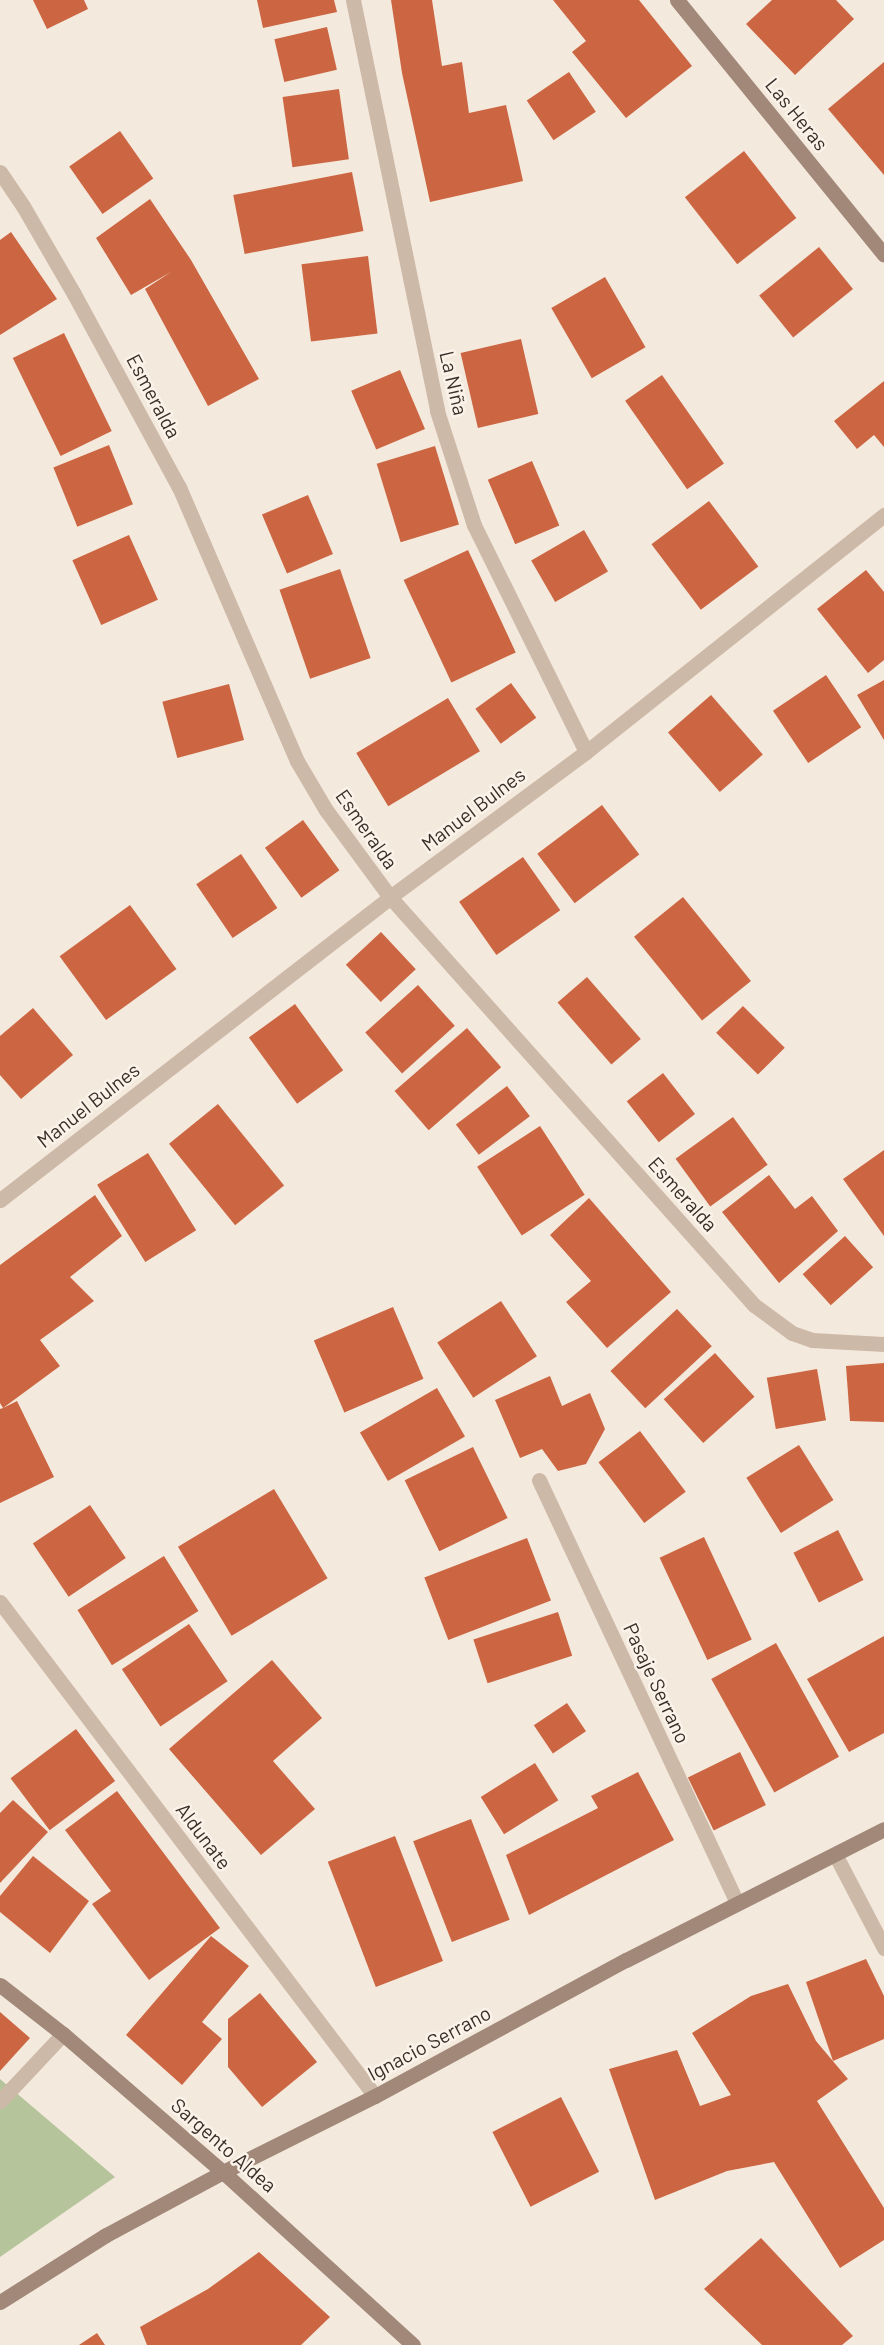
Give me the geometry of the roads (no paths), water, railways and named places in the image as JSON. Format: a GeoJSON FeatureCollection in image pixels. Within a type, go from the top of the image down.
{"type":"FeatureCollection","features":[{"type":"Feature","properties":{"kind":"street","name":"La Niña"},"geometry":{"type":"LineString","coordinates":[[353,0],[437,411],[474,525],[586,752]]}},
{"type":"Feature","properties":{"kind":"street","name":"Las Heras"},"geometry":{"type":"LineString","coordinates":[[677,0],[884,255]]}},
{"type":"Feature","properties":{"kind":"street","name":"Esmeralda"},"geometry":{"type":"LineString","coordinates":[[0,172],[23,206],[74,294],[179,487],[297,761],[326,810],[390,897],[754,1305],[792,1333],[813,1340],[884,1344]]}},
{"type":"Feature","properties":{"kind":"street","name":"Manuel Bulnes"},"geometry":{"type":"LineString","coordinates":[[0,1200],[390,897],[586,752],[884,515]]}},
{"type":"Feature","properties":{"kind":"street","name":"Pasaje Serrano"},"geometry":{"type":"LineString","coordinates":[[539,1480],[737,1903]]}},
{"type":"Feature","properties":{"kind":"street","name":"Aldunate"},"geometry":{"type":"LineString","coordinates":[[0,1602],[375,2096]]}},
{"type":"Feature","properties":{"kind":"street","name":"Ignacio Serrano"},"geometry":{"type":"LineString","coordinates":[[0,2302],[106,2235],[223,2172],[375,2096],[737,1903],[836,1856],[884,1829]]}},
{"type":"Feature","properties":{"kind":"street"},"geometry":{"type":"LineString","coordinates":[[836,1856],[884,1948]]}},
{"type":"Feature","properties":{"kind":"street","name":"Sargento Aldea"},"geometry":{"type":"LineString","coordinates":[[0,1985],[63,2034],[223,2172],[413,2345]]}},
{"type":"Feature","properties":{"kind":"street"},"geometry":{"type":"LineString","coordinates":[[0,2102],[63,2034]]}}]}
